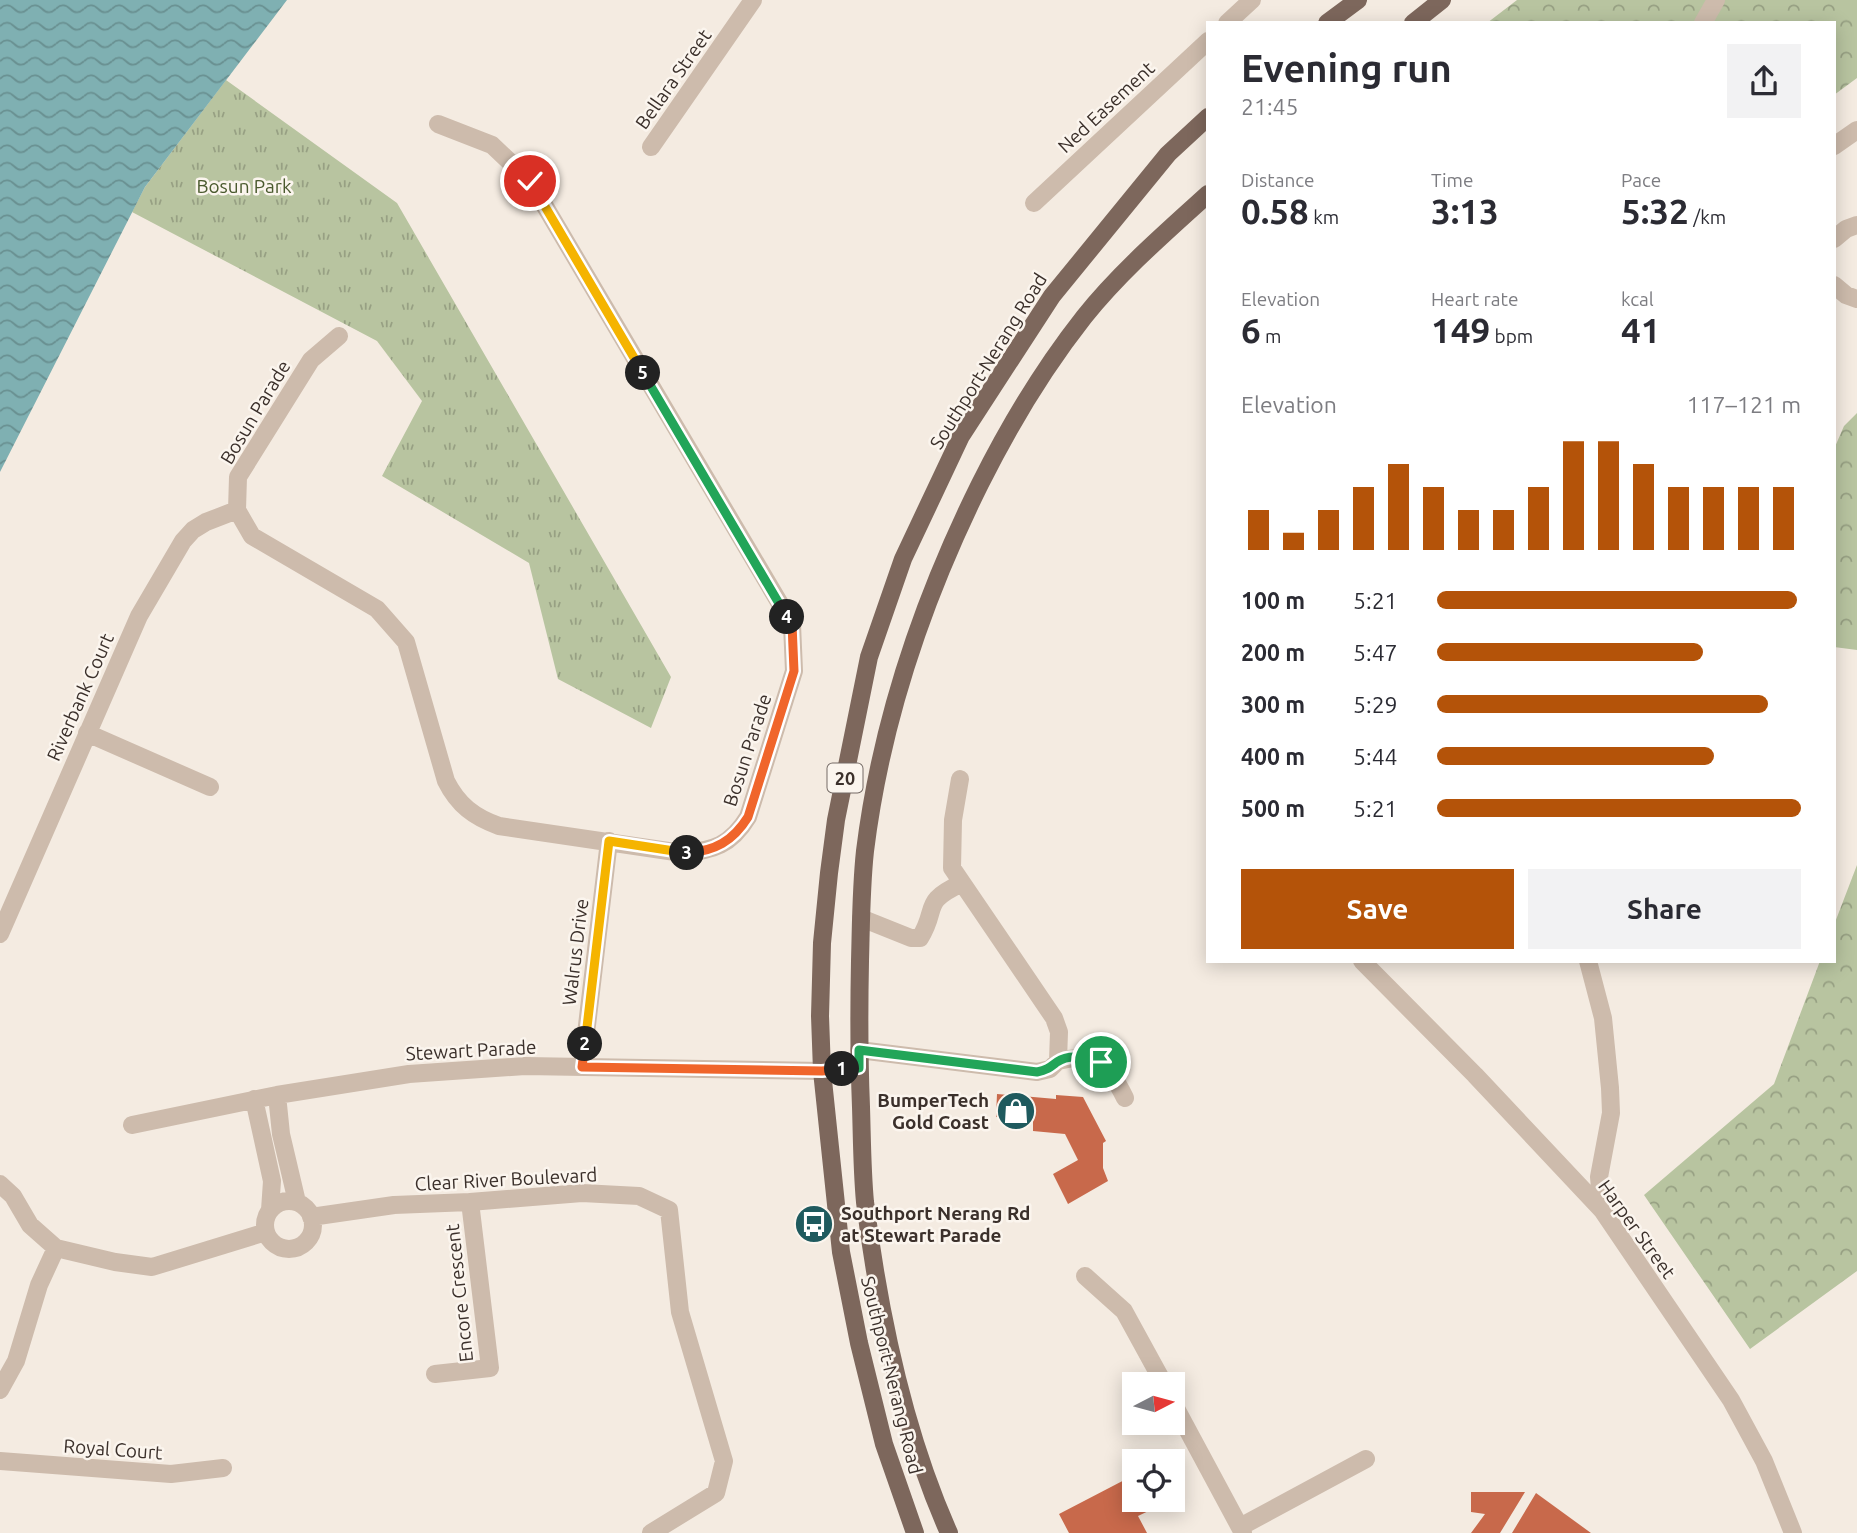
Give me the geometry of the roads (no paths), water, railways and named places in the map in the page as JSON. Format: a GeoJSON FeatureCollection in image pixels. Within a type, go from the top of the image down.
{"type":"FeatureCollection","features":[{"type":"Feature","properties":{"kind":"main road"},"geometry":{"type":"LineString","coordinates":[[1330,21],[1358,0]]}},
{"type":"Feature","properties":{"kind":"main road"},"geometry":{"type":"LineString","coordinates":[[1416,21],[1442,0]]}},
{"type":"Feature","properties":{"kind":"main road","name":"Southport-Nerang Road"},"geometry":{"type":"LineString","coordinates":[[915,1533],[884,1444],[859,1343],[841,1252],[822,1071],[822,943],[836,820],[869,657],[903,559],[961,436],[1052,296],[1168,154],[1206,119]]}},
{"type":"Feature","properties":{"kind":"main road","name":"Southport-Nerang Road"},"geometry":{"type":"LineString","coordinates":[[949,1533],[912,1429],[893,1358],[877,1284],[865,1198],[859,1059],[861,918],[865,855],[882,750],[900,678],[925,606],[954,536],[1008,428],[1082,319],[1133,264],[1206,196]]}},
{"type":"Feature","properties":{"kind":"street","name":"Bellara Street"},"geometry":{"type":"LineString","coordinates":[[650,147],[753,0]]}},
{"type":"Feature","properties":{"kind":"street"},"geometry":{"type":"LineString","coordinates":[[1229,21],[1252,0]]}},
{"type":"Feature","properties":{"kind":"street"},"geometry":{"type":"LineString","coordinates":[[1704,21],[1716,0]]}},
{"type":"Feature","properties":{"kind":"street","name":"Ned Easement"},"geometry":{"type":"LineString","coordinates":[[1034,203],[1206,43]]}},
{"type":"Feature","properties":{"kind":"street","name":"Bosun Parade"},"geometry":{"type":"LineString","coordinates":[[339,336],[311,360],[238,477],[237,510],[252,536],[377,609],[406,642],[446,781],[462,806],[475,816],[499,826],[682,853],[698,852],[721,845],[739,831],[748,817],[794,671],[792,624],[530,181],[492,145],[438,124]]}},
{"type":"Feature","properties":{"kind":"street"},"geometry":{"type":"LineString","coordinates":[[1836,145],[1857,130]]}},
{"type":"Feature","properties":{"kind":"street"},"geometry":{"type":"LineString","coordinates":[[1836,237],[1846,229],[1857,225]]}},
{"type":"Feature","properties":{"kind":"street"},"geometry":{"type":"LineString","coordinates":[[1836,287],[1857,299]]}},
{"type":"Feature","properties":{"kind":"street","name":"Riverbank Court"},"geometry":{"type":"LineString","coordinates":[[0,934],[139,616],[183,541],[193,530],[237,510]]}},
{"type":"Feature","properties":{"kind":"street"},"geometry":{"type":"LineString","coordinates":[[87,733],[210,787]]}},
{"type":"Feature","properties":{"kind":"street"},"geometry":{"type":"LineString","coordinates":[[960,779],[953,820],[951,868],[1054,1018],[1059,1032],[1058,1061]]}},
{"type":"Feature","properties":{"kind":"street","name":"Walrus Drive"},"geometry":{"type":"LineString","coordinates":[[582,1067],[609,841]]}},
{"type":"Feature","properties":{"kind":"street"},"geometry":{"type":"LineString","coordinates":[[861,918],[911,938],[920,937],[925,930],[931,905],[944,891],[962,883]]}},
{"type":"Feature","properties":{"kind":"street","name":"Harper Street"},"geometry":{"type":"LineString","coordinates":[[1364,963],[1475,1075],[1602,1210],[1731,1400],[1764,1461],[1793,1533]]}},
{"type":"Feature","properties":{"kind":"street"},"geometry":{"type":"LineString","coordinates":[[1589,963],[1603,1018],[1611,1113],[1599,1177],[1602,1210]]}},
{"type":"Feature","properties":{"kind":"street","name":"Stewart Parade"},"geometry":{"type":"LineString","coordinates":[[132,1125],[254,1099],[409,1074],[525,1066],[822,1071],[859,1059],[1037,1072],[1050,1069],[1058,1061],[1078,1056],[1101,1062],[1116,1079],[1125,1098]]}},
{"type":"Feature","properties":{"kind":"street"},"geometry":{"type":"LineString","coordinates":[[278,1095],[281,1134],[297,1202]]}},
{"type":"Feature","properties":{"kind":"street"},"geometry":{"type":"LineString","coordinates":[[254,1099],[272,1181],[266,1232],[275,1244],[289,1249],[303,1244],[312,1232],[312,1217],[303,1205],[297,1202],[282,1202],[270,1210]]}},
{"type":"Feature","properties":{"kind":"street"},"geometry":{"type":"LineString","coordinates":[[0,1184],[13,1196],[30,1225],[56,1248],[115,1262],[152,1267],[266,1232]]}},
{"type":"Feature","properties":{"kind":"street","name":"Clear River Boulevard"},"geometry":{"type":"LineString","coordinates":[[312,1217],[394,1205],[582,1193],[639,1196],[669,1210],[680,1312],[724,1461],[716,1493],[651,1533]]}},
{"type":"Feature","properties":{"kind":"street","name":"Encore Crescent"},"geometry":{"type":"LineString","coordinates":[[436,1374],[490,1368],[470,1202]]}},
{"type":"Feature","properties":{"kind":"street"},"geometry":{"type":"LineString","coordinates":[[0,1390],[16,1362],[39,1285],[56,1248]]}},
{"type":"Feature","properties":{"kind":"street"},"geometry":{"type":"LineString","coordinates":[[1085,1276],[1124,1311],[1157,1372]]}},
{"type":"Feature","properties":{"kind":"street"},"geometry":{"type":"LineString","coordinates":[[1185,1425],[1242,1530],[1366,1459]]}},
{"type":"Feature","properties":{"kind":"street","name":"Royal Court"},"geometry":{"type":"LineString","coordinates":[[0,1461],[171,1474],[223,1468]]}},
{"type":"Feature","properties":{"kind":"water"},"geometry":{"type":"Polygon","coordinates":[[[0,0],[287,0],[145,187],[0,472],[0,0]]]}},
{"type":"Feature","properties":{"kind":"place","name":"BumperTech Gold Coast"},"geometry":{"type":"Point","coordinates":[1016,1111]}},
{"type":"Feature","properties":{"kind":"place","name":"Southport Nerang Rd at Stewart Parade"},"geometry":{"type":"Point","coordinates":[814,1224]}},
{"type":"Feature","properties":{"kind":"park label","name":"Bosun Park"},"geometry":{"type":"Point","coordinates":[244,186]}}]}
